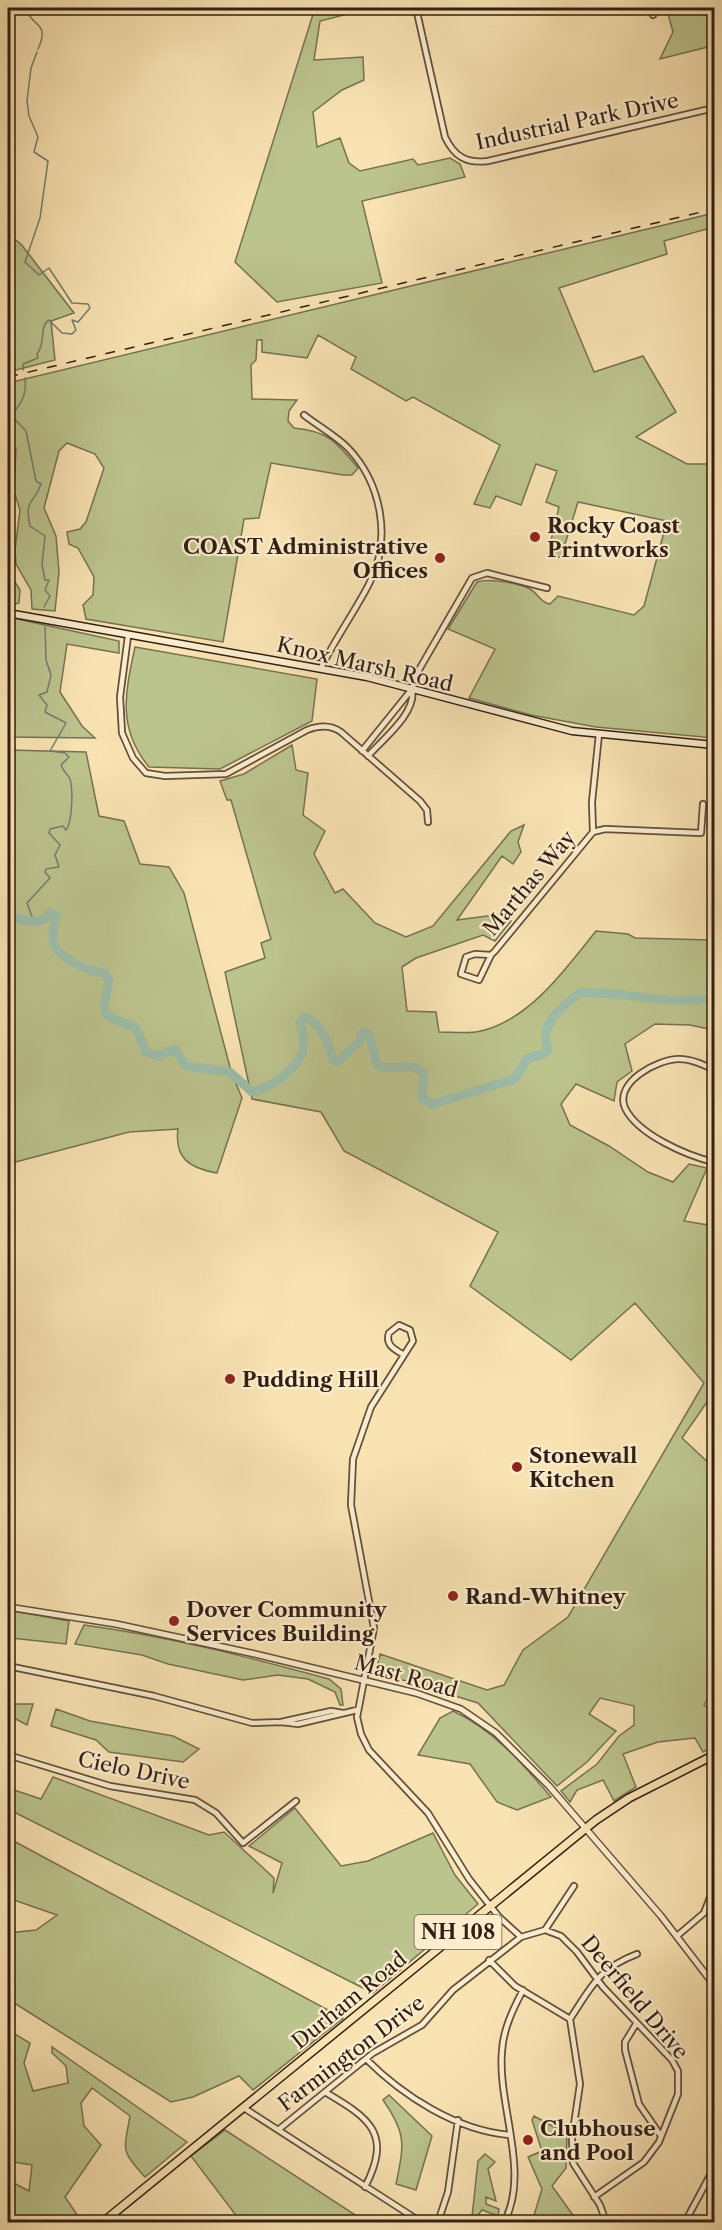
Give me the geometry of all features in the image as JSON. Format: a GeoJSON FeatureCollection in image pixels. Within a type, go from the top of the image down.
{"type":"FeatureCollection","features":[{"type":"Feature","properties":{"kind":"main road","name":"Knox Marsh Road"},"geometry":{"type":"LineString","coordinates":[[8,613],[128,636],[321,668],[412,689],[549,726],[598,734],[714,745]]}},
{"type":"Feature","properties":{"kind":"main road","name":"Durham Road"},"geometry":{"type":"LineString","coordinates":[[103,2223],[585,1828],[629,1798],[714,1755]]}},
{"type":"Feature","properties":{"kind":"street","name":"Industrial Park Drive"},"geometry":{"type":"LineString","coordinates":[[416,8],[445,137],[453,151],[464,159],[488,161],[714,108]]}},
{"type":"Feature","properties":{"kind":"street"},"geometry":{"type":"LineString","coordinates":[[650,8],[652,15]]}},
{"type":"Feature","properties":{"kind":"street"},"geometry":{"type":"LineString","coordinates":[[304,415],[342,443],[362,466],[375,494],[381,524],[381,548],[375,572],[321,668]]}},
{"type":"Feature","properties":{"kind":"street"},"geometry":{"type":"LineString","coordinates":[[362,751],[412,689],[420,668],[474,576],[487,573],[547,588]]}},
{"type":"Feature","properties":{"kind":"street"},"geometry":{"type":"LineString","coordinates":[[128,636],[120,697],[122,727],[129,752],[146,773],[177,776],[226,774],[302,733],[320,726],[336,729],[369,756],[424,806],[428,814],[428,822]]}},
{"type":"Feature","properties":{"kind":"street"},"geometry":{"type":"LineString","coordinates":[[369,756],[408,710],[414,698],[412,689]]}},
{"type":"Feature","properties":{"kind":"street"},"geometry":{"type":"LineString","coordinates":[[598,734],[592,802],[593,832],[605,829],[700,833],[703,804]]}},
{"type":"Feature","properties":{"kind":"street","name":"Marthas Way"},"geometry":{"type":"LineString","coordinates":[[491,955],[475,954],[466,957],[461,974],[479,980],[491,955],[593,832]]}},
{"type":"Feature","properties":{"kind":"street"},"geometry":{"type":"LineString","coordinates":[[714,1070],[692,1061],[666,1062],[633,1080],[624,1096],[625,1108],[645,1130],[677,1149],[714,1162]]}},
{"type":"Feature","properties":{"kind":"street"},"geometry":{"type":"LineString","coordinates":[[404,1355],[393,1348],[388,1341],[391,1329],[399,1325],[407,1327],[413,1337],[404,1355],[371,1407],[353,1459],[351,1505],[374,1628],[357,1710],[361,1734],[366,1746],[428,1814],[461,1868],[490,1906],[521,1937],[545,1930],[574,1886]]}},
{"type":"Feature","properties":{"kind":"street","name":"Mast Road"},"geometry":{"type":"LineString","coordinates":[[8,1607],[132,1627],[364,1681],[435,1698],[477,1718],[544,1780],[677,1936],[714,1985]]}},
{"type":"Feature","properties":{"kind":"street"},"geometry":{"type":"LineString","coordinates":[[8,1666],[161,1698],[243,1722],[281,1722],[331,1711],[343,1713],[357,1710]]}},
{"type":"Feature","properties":{"kind":"street","name":"Cielo Drive"},"geometry":{"type":"LineString","coordinates":[[8,1755],[110,1786],[195,1800],[216,1813],[243,1843],[296,1801]]}},
{"type":"Feature","properties":{"kind":"street"},"geometry":{"type":"LineString","coordinates":[[677,1936],[700,1917],[707,1907],[714,1887]]}},
{"type":"Feature","properties":{"kind":"street"},"geometry":{"type":"LineString","coordinates":[[707,1907],[714,1907]]}},
{"type":"Feature","properties":{"kind":"street","name":"Deerfield Drive"},"geometry":{"type":"LineString","coordinates":[[545,1930],[561,1936],[570,1944],[636,2024],[672,2060],[678,2071],[678,2094],[661,2136],[644,2162],[594,2198]]}},
{"type":"Feature","properties":{"kind":"street","name":"Farmington Drive"},"geometry":{"type":"LineString","coordinates":[[278,2130],[366,2059],[422,2025],[453,1990],[521,1937]]}},
{"type":"Feature","properties":{"kind":"street"},"geometry":{"type":"LineString","coordinates":[[606,2223],[594,2198],[578,2174],[571,2152],[580,2090],[570,2019],[597,1979],[614,1962],[637,1954]]}},
{"type":"Feature","properties":{"kind":"street"},"geometry":{"type":"LineString","coordinates":[[489,1960],[523,1990],[570,2019]]}},
{"type":"Feature","properties":{"kind":"street"},"geometry":{"type":"LineString","coordinates":[[504,2223],[515,2191],[502,2049],[512,2014],[523,1990]]}},
{"type":"Feature","properties":{"kind":"street"},"geometry":{"type":"LineString","coordinates":[[636,2024],[625,2042],[625,2050],[639,2104],[661,2136]]}},
{"type":"Feature","properties":{"kind":"street"},"geometry":{"type":"LineString","coordinates":[[366,2059],[392,2084],[412,2098],[458,2120],[491,2132],[509,2135]]}},
{"type":"Feature","properties":{"kind":"street"},"geometry":{"type":"LineString","coordinates":[[325,2092],[360,2113],[369,2122],[374,2133],[377,2157],[365,2187]]}},
{"type":"Feature","properties":{"kind":"street"},"geometry":{"type":"LineString","coordinates":[[244,2108],[420,2223]]}},
{"type":"Feature","properties":{"kind":"street"},"geometry":{"type":"LineString","coordinates":[[438,2223],[448,2192],[458,2120]]}},
{"type":"Feature","properties":{"kind":"street"},"geometry":{"type":"LineString","coordinates":[[685,2223],[714,2168]]}},
{"type":"Feature","properties":{"kind":"green space"},"geometry":{"type":"Polygon","coordinates":[[[315,8],[344,8],[344,15],[320,21],[314,60],[363,57],[364,80],[342,90],[313,112],[317,147],[340,138],[349,163],[360,171],[413,159],[418,165],[450,158],[460,164],[465,177],[362,201],[382,283],[277,302],[235,262],[315,8]]]}},
{"type":"Feature","properties":{"kind":"green space"},"geometry":{"type":"Polygon","coordinates":[[[714,8],[714,52],[712,46],[660,59],[673,32],[667,10],[714,8]]]}},
{"type":"Feature","properties":{"kind":"green space"},"geometry":{"type":"Polygon","coordinates":[[[714,213],[714,227],[664,241],[667,254],[559,288],[594,372],[643,356],[676,412],[636,437],[687,464],[714,464],[714,738],[596,727],[531,715],[469,698],[495,649],[448,629],[477,582],[495,581],[523,586],[550,604],[558,596],[634,615],[644,606],[667,521],[578,502],[561,557],[547,557],[559,507],[546,502],[557,471],[536,464],[521,505],[496,496],[490,508],[474,504],[500,445],[413,397],[406,401],[351,369],[356,357],[318,335],[307,358],[262,352],[262,340],[257,340],[256,360],[251,365],[252,399],[297,400],[289,411],[288,421],[294,428],[315,432],[331,439],[358,468],[352,475],[343,475],[271,463],[259,518],[244,519],[223,642],[86,619],[83,605],[93,595],[94,577],[78,548],[69,544],[67,532],[80,529],[86,522],[104,468],[95,454],[67,443],[59,451],[44,508],[56,536],[59,572],[55,611],[32,609],[31,590],[16,564],[15,550],[20,510],[14,491],[16,448],[8,442],[8,383],[714,213]]]}},
{"type":"Feature","properties":{"kind":"green space"},"geometry":{"type":"Polygon","coordinates":[[[8,234],[21,244],[74,313],[51,321],[55,360],[8,372],[8,234]]]}},
{"type":"Feature","properties":{"kind":"green space"},"geometry":{"type":"Polygon","coordinates":[[[8,571],[20,590],[19,603],[8,606],[8,571]]]}},
{"type":"Feature","properties":{"kind":"green space"},"geometry":{"type":"Polygon","coordinates":[[[8,617],[119,641],[119,653],[67,644],[60,692],[82,726],[95,738],[8,737],[8,617]]]}},
{"type":"Feature","properties":{"kind":"green space"},"geometry":{"type":"Polygon","coordinates":[[[135,647],[317,679],[312,721],[220,769],[149,767],[132,738],[126,710],[128,680],[135,647]]]}},
{"type":"Feature","properties":{"kind":"green space"},"geometry":{"type":"Polygon","coordinates":[[[292,745],[296,770],[308,773],[303,815],[325,831],[314,854],[335,893],[343,889],[375,923],[406,937],[433,926],[511,831],[524,825],[518,842],[521,852],[513,864],[502,856],[457,920],[502,914],[511,921],[495,941],[483,935],[416,958],[402,967],[407,1011],[436,1012],[439,1032],[481,1031],[516,1016],[560,976],[596,931],[628,934],[635,938],[710,940],[712,891],[714,890],[714,1060],[707,1057],[709,1029],[690,1025],[655,1024],[625,1044],[632,1071],[617,1082],[614,1101],[576,1084],[561,1104],[570,1125],[609,1146],[648,1172],[673,1182],[689,1164],[707,1168],[684,1221],[714,1226],[714,1392],[682,1438],[714,1468],[714,1687],[704,1705],[714,1713],[714,1747],[703,1752],[695,1738],[658,1742],[623,1754],[636,1787],[614,1801],[603,1780],[577,1790],[570,1802],[561,1791],[597,1764],[619,1736],[634,1725],[634,1706],[600,1698],[589,1714],[616,1731],[587,1762],[557,1786],[478,1703],[376,1672],[380,1654],[487,1690],[504,1685],[523,1650],[568,1617],[704,1383],[635,1303],[571,1360],[470,1286],[498,1232],[344,1151],[321,1112],[252,1099],[225,972],[265,958],[261,943],[271,939],[231,800],[227,800],[220,781],[244,774],[292,745]]]}},
{"type":"Feature","properties":{"kind":"green space"},"geometry":{"type":"Polygon","coordinates":[[[8,750],[86,752],[99,816],[124,821],[140,864],[169,867],[184,893],[231,1071],[242,1098],[217,1173],[192,1165],[181,1155],[177,1139],[178,1129],[129,1132],[8,1164],[8,750]]]}},
{"type":"Feature","properties":{"kind":"green space"},"geometry":{"type":"Polygon","coordinates":[[[8,1610],[69,1621],[66,1644],[11,1638],[8,1640],[8,1610]]]}},
{"type":"Feature","properties":{"kind":"green space"},"geometry":{"type":"Polygon","coordinates":[[[84,1625],[177,1641],[329,1679],[341,1689],[343,1705],[340,1705],[335,1692],[308,1679],[278,1675],[243,1680],[168,1664],[142,1655],[75,1644],[84,1625]]]}},
{"type":"Feature","properties":{"kind":"green space"},"geometry":{"type":"Polygon","coordinates":[[[8,1704],[33,1704],[27,1725],[8,1715],[8,1704]]]}},
{"type":"Feature","properties":{"kind":"green space"},"geometry":{"type":"Polygon","coordinates":[[[56,1709],[90,1721],[173,1736],[199,1749],[183,1762],[109,1752],[96,1740],[51,1726],[56,1709]]]}},
{"type":"Feature","properties":{"kind":"green space"},"geometry":{"type":"Polygon","coordinates":[[[453,1711],[494,1738],[518,1760],[551,1797],[517,1810],[497,1802],[470,1764],[418,1755],[440,1718],[453,1711]]]}},
{"type":"Feature","properties":{"kind":"green space"},"geometry":{"type":"Polygon","coordinates":[[[53,1777],[209,1835],[224,1832],[274,1878],[273,1893],[282,1863],[249,1846],[295,1808],[341,1866],[368,1861],[433,1833],[455,1875],[478,1904],[373,1993],[8,1809],[8,1788],[41,1799],[53,1777]]]}},
{"type":"Feature","properties":{"kind":"green space"},"geometry":{"type":"Polygon","coordinates":[[[8,1838],[343,2018],[253,2090],[239,2076],[193,2097],[171,2102],[8,1999],[8,1933],[36,1930],[57,1915],[8,1898],[8,1838]]]}},
{"type":"Feature","properties":{"kind":"green space"},"geometry":{"type":"Polygon","coordinates":[[[8,2030],[30,2043],[24,2063],[33,2091],[68,2083],[66,2066],[52,2053],[52,2047],[187,2142],[145,2177],[131,2161],[126,2149],[130,2116],[92,2088],[81,2103],[84,2126],[101,2145],[65,2197],[82,2222],[8,2222],[8,2180],[29,2191],[32,2165],[8,2161],[8,2030]]]}},
{"type":"Feature","properties":{"kind":"green space"},"geometry":{"type":"Polygon","coordinates":[[[389,2095],[432,2136],[416,2190],[396,2184],[402,2140],[396,2122],[383,2100],[389,2095]]]}},
{"type":"Feature","properties":{"kind":"green space"},"geometry":{"type":"Polygon","coordinates":[[[534,2116],[567,2134],[566,2168],[552,2186],[578,2222],[532,2222],[542,2189],[528,2157],[542,2151],[532,2120],[534,2116]]]}},
{"type":"Feature","properties":{"kind":"green space"},"geometry":{"type":"Polygon","coordinates":[[[225,2130],[366,2222],[241,2222],[191,2156],[225,2130]]]}},
{"type":"Feature","properties":{"kind":"green space"},"geometry":{"type":"Polygon","coordinates":[[[485,2154],[495,2162],[488,2169],[496,2201],[486,2197],[486,2204],[499,2209],[498,2216],[482,2210],[475,2219],[472,2217],[478,2161],[485,2154]]]}},
{"type":"Feature","properties":{"kind":"waterway"},"geometry":{"type":"LineString","coordinates":[[26,8],[28,14],[41,29],[38,49]]}},
{"type":"Feature","properties":{"kind":"waterway"},"geometry":{"type":"LineString","coordinates":[[23,370],[23,364],[38,358],[44,326],[49,320],[62,333],[72,334],[76,330],[72,320],[78,322],[90,308],[88,304],[72,303],[49,268],[39,275],[25,262],[40,218],[48,161],[34,152],[38,137],[29,116],[27,101],[31,68],[37,52]]}},
{"type":"Feature","properties":{"kind":"waterway"},"geometry":{"type":"LineString","coordinates":[[25,378],[24,394],[12,416],[26,431],[36,481],[41,484],[29,506],[28,517],[30,526],[45,536],[42,564],[45,580],[49,580],[45,590],[50,596],[44,607]]}},
{"type":"Feature","properties":{"kind":"waterway"},"geometry":{"type":"LineString","coordinates":[[34,922],[27,903],[50,878],[45,872],[46,869],[59,867],[55,855],[60,845],[49,833],[50,829],[63,826],[66,830],[72,804],[71,782],[61,765],[69,757],[65,753],[50,751],[66,723],[45,712],[47,705],[39,695],[47,692],[51,675],[46,660],[45,627]]}},
{"type":"Feature","properties":{"kind":"waterway"},"geometry":{"type":"LineString","coordinates":[[8,917],[36,921],[46,918],[50,913],[56,915],[53,937],[55,946],[66,958],[90,970],[104,973],[109,980],[104,1006],[107,1016],[136,1028],[146,1052],[158,1056],[175,1049],[186,1066],[230,1072],[252,1092],[280,1079],[297,1061],[303,1047],[300,1022],[304,1017],[319,1028],[333,1060],[338,1062],[359,1042],[363,1032],[369,1034],[377,1065],[388,1068],[412,1067],[424,1072],[422,1098],[433,1104],[515,1079],[527,1059],[545,1053],[548,1049],[546,1032],[549,1024],[559,1010],[579,993],[680,1000],[714,998]]}},
{"type":"Feature","properties":{"kind":"railway"},"geometry":{"type":"LineString","coordinates":[[8,377],[714,209]]}},
{"type":"Feature","properties":{"kind":"place","name":"Rocky Coast Printworks"},"geometry":{"type":"Point","coordinates":[535,537]}},
{"type":"Feature","properties":{"kind":"place","name":"COAST Administrative Offices"},"geometry":{"type":"Point","coordinates":[440,558]}},
{"type":"Feature","properties":{"kind":"place","name":"Pudding Hill"},"geometry":{"type":"Point","coordinates":[230,1379]}},
{"type":"Feature","properties":{"kind":"place","name":"Stonewall Kitchen"},"geometry":{"type":"Point","coordinates":[517,1467]}},
{"type":"Feature","properties":{"kind":"place","name":"Rand-Whitney"},"geometry":{"type":"Point","coordinates":[453,1596]}},
{"type":"Feature","properties":{"kind":"place","name":"Dover Community Services Building"},"geometry":{"type":"Point","coordinates":[174,1621]}},
{"type":"Feature","properties":{"kind":"place","name":"Clubhouse and Pool"},"geometry":{"type":"Point","coordinates":[528,2140]}}]}
